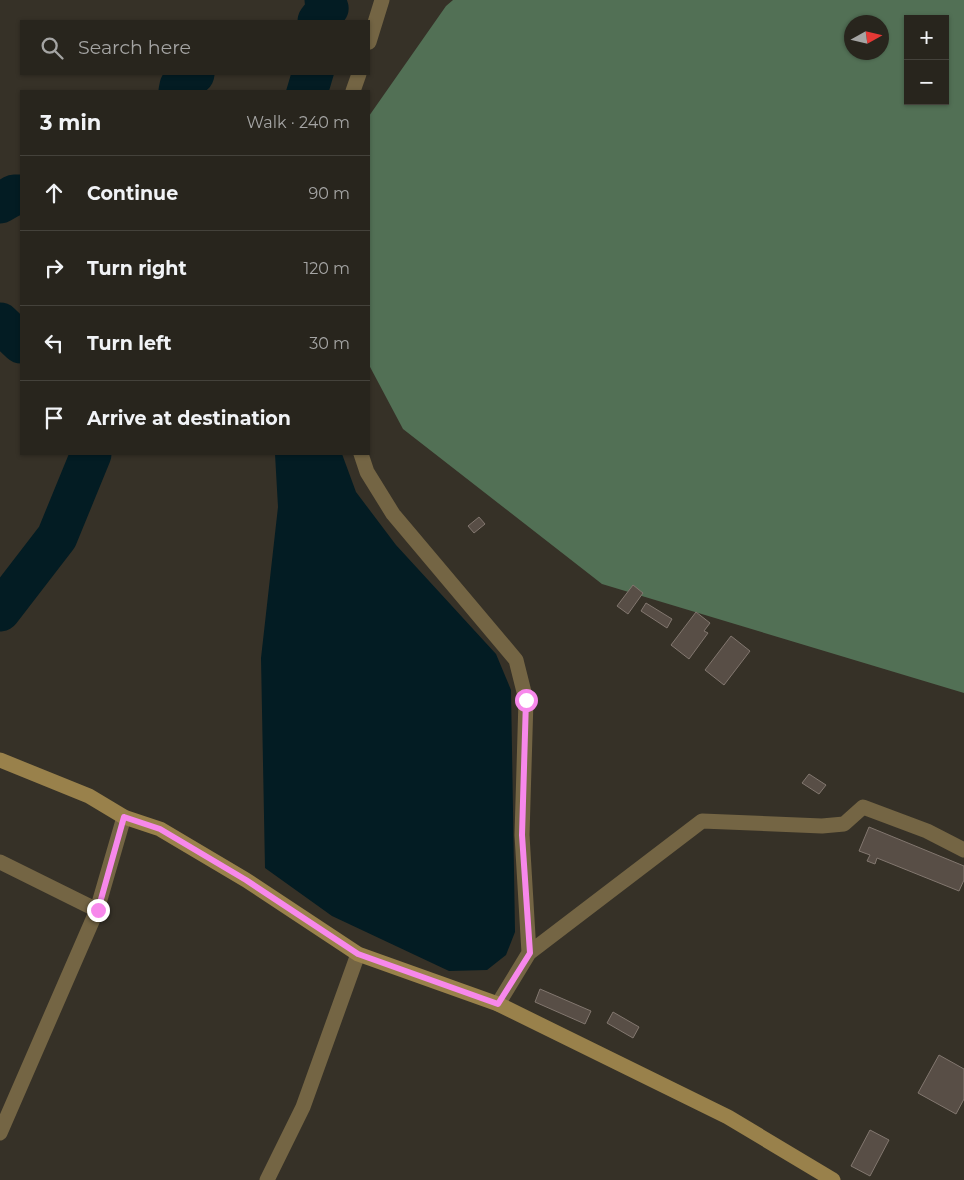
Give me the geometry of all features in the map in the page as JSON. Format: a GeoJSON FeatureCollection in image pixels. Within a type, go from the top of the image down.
{"type":"FeatureCollection","features":[{"type":"Feature","properties":{"kind":"street"},"geometry":{"type":"LineString","coordinates":[[370,39],[382,0]]}},
{"type":"Feature","properties":{"kind":"street"},"geometry":{"type":"LineString","coordinates":[[353,90],[359,75]]}},
{"type":"Feature","properties":{"kind":"street"},"geometry":{"type":"LineString","coordinates":[[361,455],[367,472],[392,514],[516,660],[526,700],[522,835],[530,953]]}},
{"type":"Feature","properties":{"kind":"street"},"geometry":{"type":"LineString","coordinates":[[0,760],[90,796],[124,817],[160,829],[246,880],[358,954],[498,1004],[728,1117],[833,1180]]}},
{"type":"Feature","properties":{"kind":"street"},"geometry":{"type":"LineString","coordinates":[[498,1004],[530,953],[702,821],[822,826],[844,824],[863,807],[928,831],[964,850]]}},
{"type":"Feature","properties":{"kind":"street"},"geometry":{"type":"LineString","coordinates":[[1,1129],[98,910],[124,817]]}},
{"type":"Feature","properties":{"kind":"street"},"geometry":{"type":"LineString","coordinates":[[0,862],[98,910]]}},
{"type":"Feature","properties":{"kind":"street"},"geometry":{"type":"LineString","coordinates":[[267,1180],[303,1107],[358,954]]}},
{"type":"Feature","properties":{"kind":"green space"},"geometry":{"type":"Polygon","coordinates":[[[453,0],[964,0],[964,693],[602,584],[403,429],[370,367],[370,115],[446,6],[453,0]]]}},
{"type":"Feature","properties":{"kind":"water"},"geometry":{"type":"Polygon","coordinates":[[[291,75],[334,75],[329,90],[286,90],[291,75]]]}},
{"type":"Feature","properties":{"kind":"water"},"geometry":{"type":"Polygon","coordinates":[[[275,455],[342,455],[356,492],[396,545],[496,654],[511,690],[515,932],[506,955],[487,970],[449,971],[332,916],[265,868],[261,658],[278,507],[275,455]]]}},
{"type":"Feature","properties":{"kind":"building"},"geometry":{"type":"Polygon","coordinates":[[[479,517],[485,524],[474,533],[468,526],[479,517]]]}},
{"type":"Feature","properties":{"kind":"building"},"geometry":{"type":"Polygon","coordinates":[[[633,585],[643,593],[628,614],[617,606],[633,585]]]}},
{"type":"Feature","properties":{"kind":"building"},"geometry":{"type":"Polygon","coordinates":[[[646,603],[672,619],[667,628],[641,611],[646,603]]]}},
{"type":"Feature","properties":{"kind":"building"},"geometry":{"type":"Polygon","coordinates":[[[696,612],[710,623],[704,631],[708,633],[689,659],[671,645],[696,612]]]}},
{"type":"Feature","properties":{"kind":"building"},"geometry":{"type":"Polygon","coordinates":[[[731,636],[750,651],[724,685],[705,670],[731,636]]]}},
{"type":"Feature","properties":{"kind":"building"},"geometry":{"type":"Polygon","coordinates":[[[809,774],[826,785],[819,794],[802,783],[809,774]]]}},
{"type":"Feature","properties":{"kind":"building"},"geometry":{"type":"Polygon","coordinates":[[[869,827],[964,866],[964,880],[959,891],[877,858],[875,864],[867,861],[870,855],[859,851],[869,827]]]}},
{"type":"Feature","properties":{"kind":"building"},"geometry":{"type":"Polygon","coordinates":[[[540,989],[591,1011],[585,1024],[535,1002],[540,989]]]}},
{"type":"Feature","properties":{"kind":"building"},"geometry":{"type":"Polygon","coordinates":[[[613,1012],[639,1027],[633,1038],[607,1023],[613,1012]]]}},
{"type":"Feature","properties":{"kind":"building"},"geometry":{"type":"Polygon","coordinates":[[[939,1055],[964,1069],[964,1099],[956,1114],[918,1093],[939,1055]]]}},
{"type":"Feature","properties":{"kind":"building"},"geometry":{"type":"Polygon","coordinates":[[[870,1130],[889,1140],[870,1176],[851,1166],[870,1130]]]}},
{"type":"Feature","properties":{"kind":"waterway"},"geometry":{"type":"LineString","coordinates":[[319,20],[328,8],[325,0]]}},
{"type":"Feature","properties":{"kind":"waterway"},"geometry":{"type":"LineString","coordinates":[[179,90],[180,86],[193,75]]}},
{"type":"Feature","properties":{"kind":"waterway"},"geometry":{"type":"LineString","coordinates":[[0,203],[14,195],[20,195]]}},
{"type":"Feature","properties":{"kind":"waterway"},"geometry":{"type":"LineString","coordinates":[[0,323],[20,342]]}},
{"type":"Feature","properties":{"kind":"waterway"},"geometry":{"type":"LineString","coordinates":[[0,611],[57,537],[91,455]]}},
{"type":"Feature","properties":{"kind":"route"},"geometry":{"type":"LineString","coordinates":[[98,910],[124,817],[160,829],[246,880],[358,954],[498,1004],[530,953],[522,835],[526,700]]}}]}
